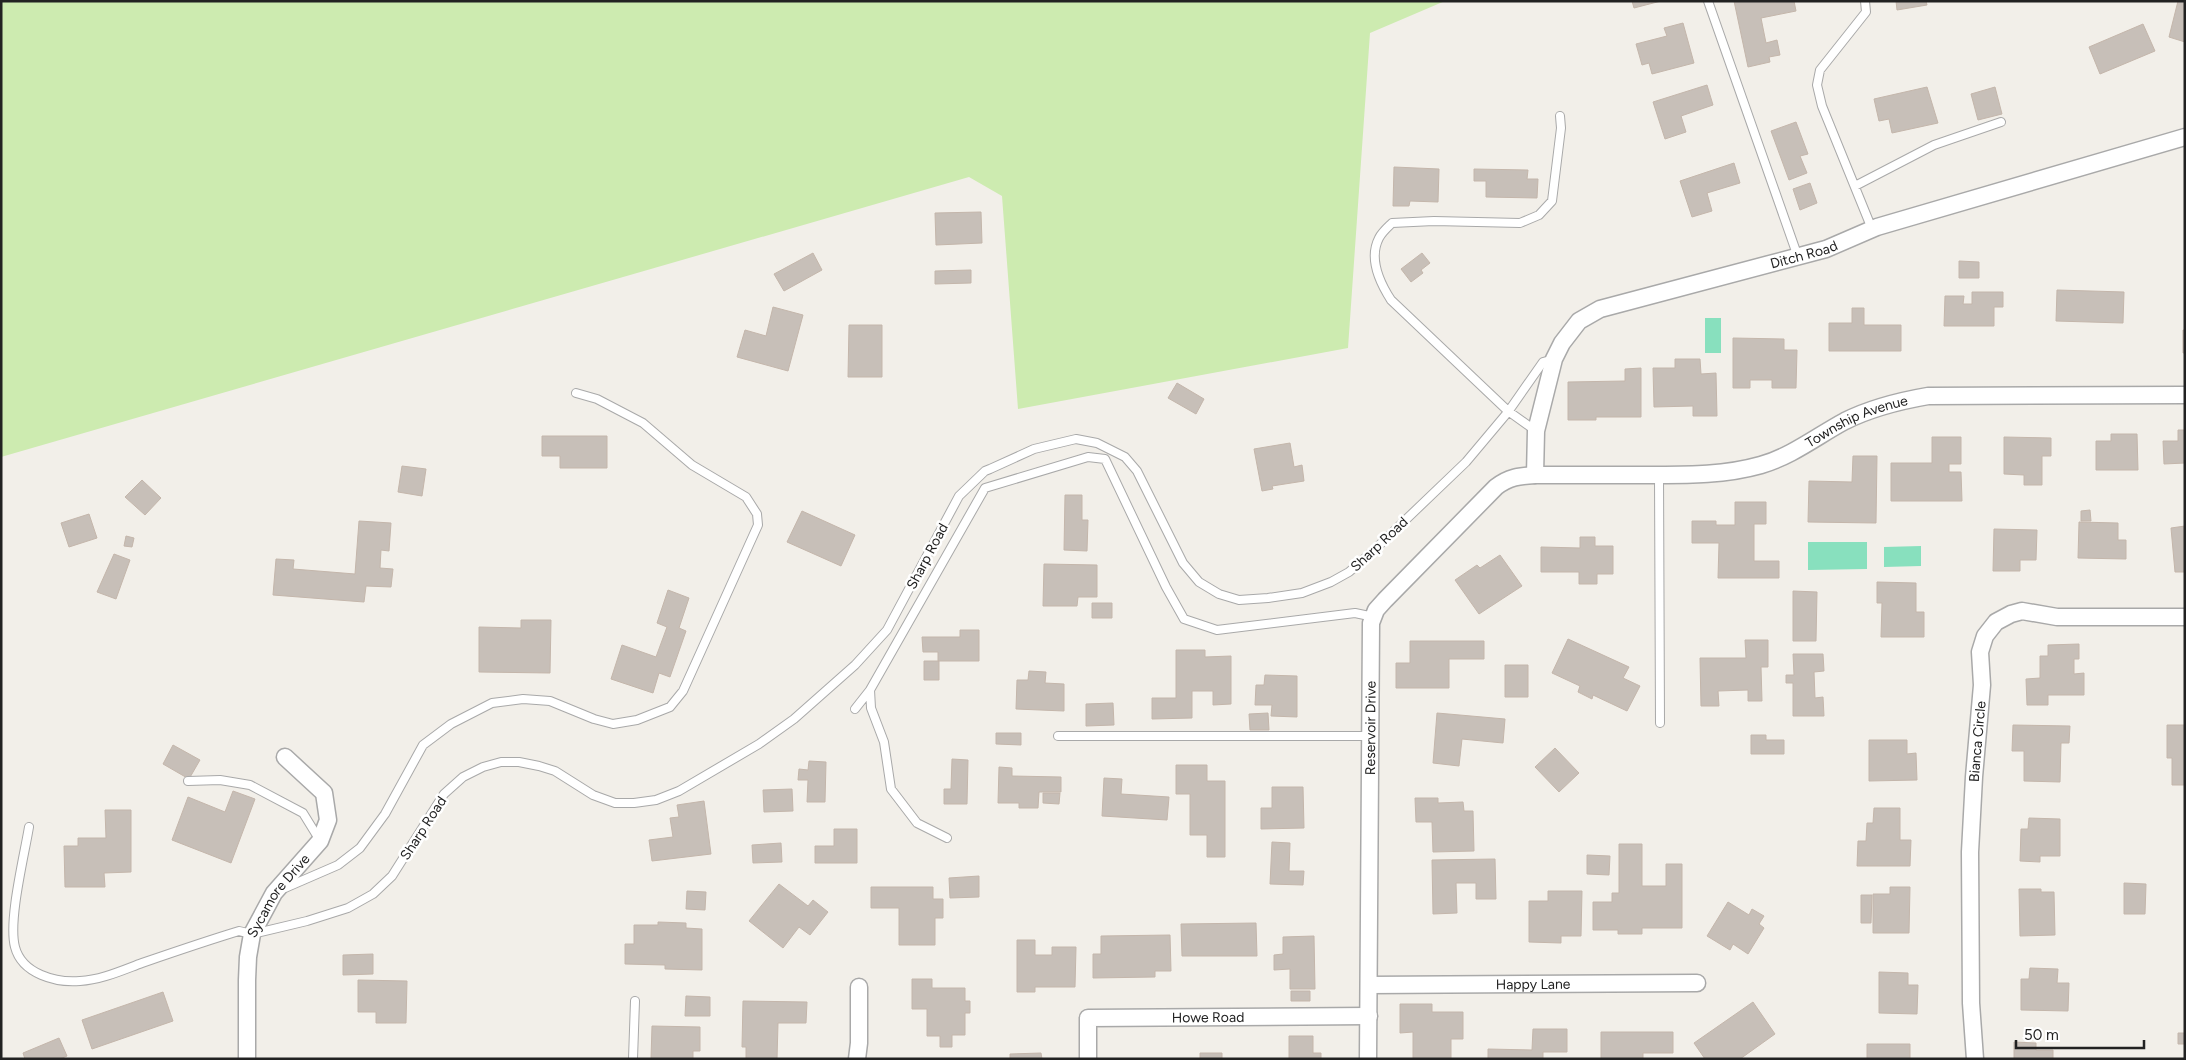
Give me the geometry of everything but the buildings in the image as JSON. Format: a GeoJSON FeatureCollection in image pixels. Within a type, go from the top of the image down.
{"type":"FeatureCollection","features":[{"type":"Feature","properties":{"kind":"street","name":"Ditch Road"},"geometry":{"type":"LineString","coordinates":[[1535,475],[1536,431],[1554,359],[1562,343],[1579,321],[1600,309],[1826,250],[1872,229],[2185,137]]}},
{"type":"Feature","properties":{"kind":"street","name":"Township Avenue"},"geometry":{"type":"LineString","coordinates":[[1535,475],[1703,476],[1732,472],[1763,464],[1790,454],[1844,422],[1867,411],[1898,401],[1928,396],[2185,395]]}},
{"type":"Feature","properties":{"kind":"street","name":"Reservoir Drive"},"geometry":{"type":"LineString","coordinates":[[1368,1059],[1370,636],[1374,617],[1385,600],[1496,486],[1517,476],[1535,475]]}},
{"type":"Feature","properties":{"kind":"street","name":"Bianca Circle"},"geometry":{"type":"LineString","coordinates":[[1975,1059],[1971,1003],[1970,852],[1982,685],[1980,652],[1985,636],[1996,622],[2011,614],[2022,611],[2057,617],[2185,617]]}},
{"type":"Feature","properties":{"kind":"street","name":"Sycamore Drive"},"geometry":{"type":"LineString","coordinates":[[247,1059],[247,980],[252,934],[274,893],[320,841],[328,820],[324,793],[285,757]]}},
{"type":"Feature","properties":{"kind":"street","name":"Happy Lane"},"geometry":{"type":"LineString","coordinates":[[1369,985],[1697,983]]}},
{"type":"Feature","properties":{"kind":"street"},"geometry":{"type":"LineString","coordinates":[[857,1059],[860,987]]}},
{"type":"Feature","properties":{"kind":"street","name":"Howe Road"},"geometry":{"type":"LineString","coordinates":[[1088,1059],[1088,1018],[1369,1016]]}},
{"type":"Feature","properties":{"kind":"lane"},"geometry":{"type":"LineString","coordinates":[[1708,1],[1798,257]]}},
{"type":"Feature","properties":{"kind":"lane"},"geometry":{"type":"LineString","coordinates":[[1866,1],[1866,12],[1820,70],[1817,85],[1822,106],[1872,229]]}},
{"type":"Feature","properties":{"kind":"lane"},"geometry":{"type":"LineString","coordinates":[[1536,431],[1508,411],[1391,300],[1378,278],[1375,254],[1379,238],[1392,223],[1434,221],[1520,223],[1539,215],[1552,201],[1561,128],[1560,116]]}},
{"type":"Feature","properties":{"kind":"lane"},"geometry":{"type":"LineString","coordinates":[[1855,186],[1934,145],[2001,122]]}},
{"type":"Feature","properties":{"kind":"lane","name":"Sharp Road"},"geometry":{"type":"LineString","coordinates":[[28,827],[12,927],[18,955],[22,961],[39,975],[60,981],[81,981],[117,972],[239,931],[252,934],[307,921],[348,908],[373,894],[392,876],[444,794],[463,777],[483,767],[501,762],[519,762],[539,766],[555,771],[593,795],[615,803],[634,803],[656,800],[679,790],[759,744],[794,718],[855,665],[887,630],[959,496],[985,471],[1034,449],[1076,439],[1097,443],[1125,457],[1137,471],[1183,563],[1199,582],[1219,594],[1239,600],[1302,593],[1331,582],[1349,572],[1466,462],[1508,411],[1543,362],[1554,359]]}},
{"type":"Feature","properties":{"kind":"lane"},"geometry":{"type":"LineString","coordinates":[[274,893],[338,865],[360,848],[385,814],[423,745],[451,724],[492,703],[523,699],[550,701],[594,719],[614,724],[638,720],[670,707],[683,691],[754,534],[758,524],[757,514],[746,497],[692,465],[643,423],[597,399],[576,393]]}},
{"type":"Feature","properties":{"kind":"lane"},"geometry":{"type":"LineString","coordinates":[[855,709],[870,690],[985,488],[1088,457],[1105,459],[1166,587],[1184,619],[1218,630],[1355,613],[1374,617]]}},
{"type":"Feature","properties":{"kind":"lane"},"geometry":{"type":"LineString","coordinates":[[1659,475],[1660,723]]}},
{"type":"Feature","properties":{"kind":"lane"},"geometry":{"type":"LineString","coordinates":[[870,690],[871,708],[884,742],[891,789],[917,824],[947,838]]}},
{"type":"Feature","properties":{"kind":"lane"},"geometry":{"type":"LineString","coordinates":[[1058,736],[1370,736]]}},
{"type":"Feature","properties":{"kind":"lane"},"geometry":{"type":"LineString","coordinates":[[188,781],[220,780],[250,785],[304,813],[320,841]]}},
{"type":"Feature","properties":{"kind":"lane"},"geometry":{"type":"LineString","coordinates":[[633,1059],[635,1001]]}},
{"type":"Feature","properties":{"kind":"green space"},"geometry":{"type":"Polygon","coordinates":[[[1,1],[1445,1],[1370,33],[1348,348],[1018,409],[1002,196],[969,177],[1,457],[1,1]]]}},
{"type":"Feature","properties":{"kind":"green space"},"geometry":{"type":"Polygon","coordinates":[[[1705,318],[1721,318],[1721,353],[1705,353],[1705,318]]]}},
{"type":"Feature","properties":{"kind":"green space"},"geometry":{"type":"Polygon","coordinates":[[[1808,542],[1867,542],[1867,569],[1808,570],[1808,542]]]}},
{"type":"Feature","properties":{"kind":"green space"},"geometry":{"type":"Polygon","coordinates":[[[1921,546],[1921,566],[1884,567],[1884,547],[1921,546]]]}}]}
